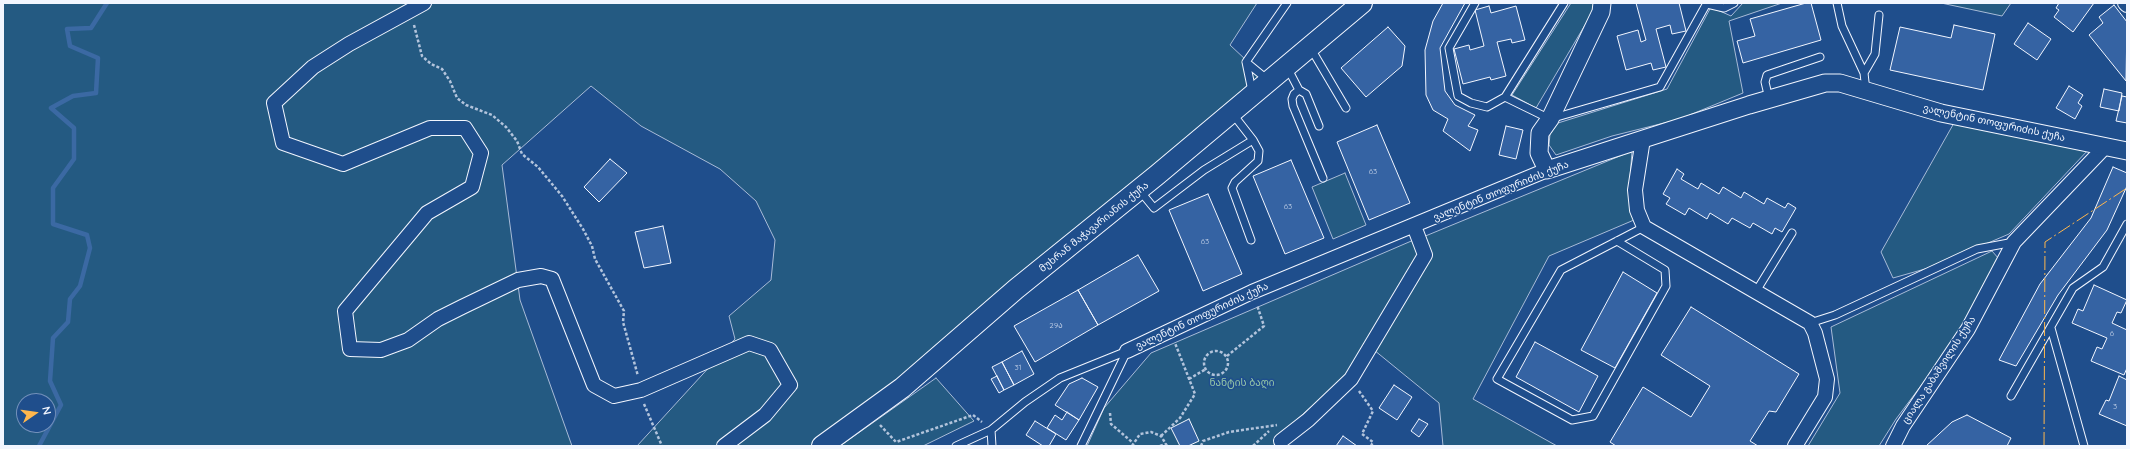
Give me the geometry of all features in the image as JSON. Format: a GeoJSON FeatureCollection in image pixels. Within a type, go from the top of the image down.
{"type":"FeatureCollection","features":[{"type":"Feature","properties":{"kind":"main road","name":"მუხრან მაჭავარიანის ქუჩა"},"geometry":{"type":"LineString","coordinates":[[822,446],[902,388],[1016,289],[1139,190],[1362,3]]}},
{"type":"Feature","properties":{"kind":"street"},"geometry":{"type":"LineString","coordinates":[[424,3],[349,44],[313,67],[274,103],[283,142],[343,164],[430,128],[465,128],[481,153],[472,187],[427,213],[345,311],[350,349],[381,350],[408,340],[438,319],[518,280],[541,276],[552,279],[594,385],[614,396],[642,390],[749,343],[770,350],[790,385],[765,415],[724,446]]}},
{"type":"Feature","properties":{"kind":"street"},"geometry":{"type":"LineString","coordinates":[[1547,170],[1539,153],[1540,133],[1550,118],[1601,12],[1602,3]]}},
{"type":"Feature","properties":{"kind":"street","name":"ვალენტინ თოფურიძის ქუჩა"},"geometry":{"type":"LineString","coordinates":[[1127,351],[1252,292],[1547,170],[1769,99],[1825,83],[1840,83],[1941,114],[2127,151]]}},
{"type":"Feature","properties":{"kind":"street"},"geometry":{"type":"LineString","coordinates":[[1643,139],[1635,190],[1637,210],[1644,227],[1755,293],[1773,300],[1810,323],[1815,332],[1827,379],[1826,397],[1795,446]]}},
{"type":"Feature","properties":{"kind":"street","name":"ციალა გაბაშვილის ქუჩა"},"geometry":{"type":"LineString","coordinates":[[1893,446],[1903,426],[1968,329],[2014,242],[2105,147]]}},
{"type":"Feature","properties":{"kind":"street"},"geometry":{"type":"LineString","coordinates":[[1281,442],[1308,420],[1351,379],[1426,255],[1414,226]]}},
{"type":"Feature","properties":{"kind":"lane"},"geometry":{"type":"LineString","coordinates":[[1253,95],[1246,62],[1287,3]]}},
{"type":"Feature","properties":{"kind":"lane"},"geometry":{"type":"LineString","coordinates":[[1475,3],[1449,48],[1458,96],[1471,103],[1486,107],[1505,97],[1564,3]]}},
{"type":"Feature","properties":{"kind":"lane"},"geometry":{"type":"LineString","coordinates":[[1505,97],[1550,118],[1662,85],[1707,4],[1724,8],[1734,3]]}},
{"type":"Feature","properties":{"kind":"lane"},"geometry":{"type":"LineString","coordinates":[[1837,3],[1842,26],[1864,73],[1866,91]]}},
{"type":"Feature","properties":{"kind":"lane"},"geometry":{"type":"LineString","coordinates":[[1864,73],[1875,54],[1879,15]]}},
{"type":"Feature","properties":{"kind":"lane"},"geometry":{"type":"LineString","coordinates":[[1310,47],[1346,108]]}},
{"type":"Feature","properties":{"kind":"lane"},"geometry":{"type":"LineString","coordinates":[[1769,99],[1765,82],[1767,75],[1820,57]]}},
{"type":"Feature","properties":{"kind":"lane"},"geometry":{"type":"LineString","coordinates":[[1246,62],[1263,76],[1269,77],[1281,71],[1299,90],[1306,94],[1319,126]]}},
{"type":"Feature","properties":{"kind":"lane"},"geometry":{"type":"LineString","coordinates":[[1299,90],[1294,94],[1292,99],[1293,106],[1323,178]]}},
{"type":"Feature","properties":{"kind":"lane"},"geometry":{"type":"LineString","coordinates":[[1232,112],[1253,140],[1259,151],[1258,161],[1235,182],[1232,188],[1251,240]]}},
{"type":"Feature","properties":{"kind":"lane"},"geometry":{"type":"LineString","coordinates":[[1139,190],[1154,208],[1204,170],[1253,140]]}},
{"type":"Feature","properties":{"kind":"lane"},"geometry":{"type":"LineString","coordinates":[[2011,396],[2073,288],[2103,267],[2127,224]]}},
{"type":"Feature","properties":{"kind":"lane"},"geometry":{"type":"LineString","coordinates":[[1617,241],[1665,270],[1666,286],[1593,416],[1572,420],[1497,379],[1561,270],[1644,227]]}},
{"type":"Feature","properties":{"kind":"lane"},"geometry":{"type":"LineString","coordinates":[[1755,293],[1792,233]]}},
{"type":"Feature","properties":{"kind":"lane"},"geometry":{"type":"LineString","coordinates":[[1810,323],[1835,315],[1976,249],[2014,242]]}},
{"type":"Feature","properties":{"kind":"lane"},"geometry":{"type":"LineString","coordinates":[[2051,328],[2084,446]]}},
{"type":"Feature","properties":{"kind":"lane"},"geometry":{"type":"LineString","coordinates":[[1081,446],[1127,351]]}},
{"type":"Feature","properties":{"kind":"lane","name":"ვალენტინ თოფურიძის ქუჩა"},"geometry":{"type":"LineString","coordinates":[[956,446],[991,430],[1025,402],[1060,378],[1127,351]]}},
{"type":"Feature","properties":{"kind":"lane"},"geometry":{"type":"LineString","coordinates":[[991,430],[992,446]]}},
{"type":"Feature","properties":{"kind":"path"},"geometry":{"type":"LineString","coordinates":[[414,24],[422,56],[431,64],[442,69],[450,81],[457,98],[466,105],[492,115],[506,127],[517,141],[522,154],[538,167],[562,196],[583,229],[592,246],[595,259],[624,311],[623,322],[642,390],[645,409],[662,446]]}},
{"type":"Feature","properties":{"kind":"path"},"geometry":{"type":"LineString","coordinates":[[1227,356],[1264,326],[1252,292]]}},
{"type":"Feature","properties":{"kind":"path"},"geometry":{"type":"LineString","coordinates":[[1161,436],[1180,418],[1195,394],[1170,330]]}},
{"type":"Feature","properties":{"kind":"path"},"geometry":{"type":"LineString","coordinates":[[1206,369],[1205,358],[1213,351],[1218,350],[1227,356]]}},
{"type":"Feature","properties":{"kind":"path"},"geometry":{"type":"LineString","coordinates":[[1206,369],[1215,375],[1225,371],[1228,367],[1227,356]]}},
{"type":"Feature","properties":{"kind":"path"},"geometry":{"type":"LineString","coordinates":[[1189,379],[1206,369]]}},
{"type":"Feature","properties":{"kind":"path"},"geometry":{"type":"LineString","coordinates":[[1351,379],[1373,411],[1362,434],[1373,442],[1371,446]]}},
{"type":"Feature","properties":{"kind":"path"},"geometry":{"type":"LineString","coordinates":[[1103,400],[1109,404],[1111,424],[1132,442]]}},
{"type":"Feature","properties":{"kind":"path"},"geometry":{"type":"LineString","coordinates":[[868,413],[896,442],[973,415],[991,430]]}},
{"type":"Feature","properties":{"kind":"path"},"geometry":{"type":"LineString","coordinates":[[1201,446],[1204,442],[1229,432],[1282,424]]}},
{"type":"Feature","properties":{"kind":"path"},"geometry":{"type":"LineString","coordinates":[[1252,446],[1275,425]]}},
{"type":"Feature","properties":{"kind":"path"},"geometry":{"type":"LineString","coordinates":[[1132,446],[1132,442],[1140,434],[1151,432],[1161,436],[1166,445],[1160,446]]}},
{"type":"Feature","properties":{"kind":"green space"},"geometry":{"type":"Polygon","coordinates":[[[3,3],[1257,3],[1230,45],[1263,76],[822,446],[637,446],[735,339],[729,316],[771,280],[775,240],[756,201],[720,169],[641,126],[591,86],[502,165],[520,300],[572,446],[3,446],[3,3]]]}},
{"type":"Feature","properties":{"kind":"green space"},"geometry":{"type":"Polygon","coordinates":[[[1571,3],[1595,3],[1595,8],[1536,108],[1512,95],[1571,3]]]}},
{"type":"Feature","properties":{"kind":"green space"},"geometry":{"type":"Polygon","coordinates":[[[1743,3],[1782,3],[1729,21],[1743,93],[1680,119],[1612,136],[1556,155],[1549,145],[1550,134],[1558,123],[1667,89],[1711,7],[1731,16],[1743,3]]]}},
{"type":"Feature","properties":{"kind":"green space"},"geometry":{"type":"Polygon","coordinates":[[[1941,3],[2011,3],[2002,16],[1941,3]]]}},
{"type":"Feature","properties":{"kind":"green space"},"geometry":{"type":"Polygon","coordinates":[[[1954,123],[2090,148],[2009,234],[1932,267],[1893,278],[1881,252],[1954,123]]]}},
{"type":"Feature","properties":{"kind":"green space"},"geometry":{"type":"Polygon","coordinates":[[[1632,151],[1629,192],[1634,220],[1549,256],[1473,399],[1557,446],[1443,446],[1439,403],[1374,350],[1432,253],[1423,237],[1632,151]]]}},
{"type":"Feature","properties":{"kind":"green space"},"geometry":{"type":"Polygon","coordinates":[[[1345,173],[1366,225],[1333,239],[1312,187],[1345,173]]]}},
{"type":"Feature","properties":{"kind":"green space","name":"ნანტის ბაღი"},"geometry":{"type":"Polygon","coordinates":[[[1416,239],[1422,256],[1348,374],[1275,439],[1281,446],[1087,446],[1104,408],[1151,353],[1416,239]]]}},
{"type":"Feature","properties":{"kind":"green space"},"geometry":{"type":"Polygon","coordinates":[[[1992,251],[1999,259],[1950,347],[1896,419],[1879,446],[1808,446],[1840,393],[1831,327],[1992,251]]]}},
{"type":"Feature","properties":{"kind":"green space"},"geometry":{"type":"Polygon","coordinates":[[[936,378],[974,421],[923,446],[840,446],[936,378]]]}},
{"type":"Feature","properties":{"kind":"building"},"geometry":{"type":"Polygon","coordinates":[[[1443,3],[1465,3],[1440,48],[1445,91],[1455,105],[1475,115],[1468,126],[1478,130],[1470,151],[1443,131],[1448,119],[1433,110],[1426,95],[1425,50],[1433,21],[1443,3]]]}},
{"type":"Feature","properties":{"kind":"building"},"geometry":{"type":"Polygon","coordinates":[[[1636,3],[1679,3],[1686,31],[1672,34],[1670,25],[1656,29],[1666,67],[1653,70],[1651,63],[1626,70],[1617,36],[1638,30],[1641,42],[1646,40],[1636,3]]]}},
{"type":"Feature","properties":{"kind":"building"},"geometry":{"type":"Polygon","coordinates":[[[1806,3],[1811,3],[1821,40],[1743,63],[1737,41],[1755,36],[1750,19],[1806,3]]]}},
{"type":"Feature","properties":{"kind":"building"},"geometry":{"type":"Polygon","coordinates":[[[2059,3],[2094,3],[2073,32],[2054,17],[2059,10],[2056,8],[2059,3]]]}},
{"type":"Feature","properties":{"kind":"building"},"geometry":{"type":"Polygon","coordinates":[[[2114,5],[2127,22],[2126,81],[2089,35],[2103,23],[2099,17],[2114,5]]]}},
{"type":"Feature","properties":{"kind":"building"},"geometry":{"type":"Polygon","coordinates":[[[1489,6],[1491,13],[1516,6],[1525,40],[1512,43],[1511,39],[1497,42],[1506,76],[1491,80],[1490,77],[1463,84],[1454,49],[1469,45],[1470,50],[1484,46],[1475,10],[1489,6]]]}},
{"type":"Feature","properties":{"kind":"building"},"geometry":{"type":"Polygon","coordinates":[[[2028,23],[2051,39],[2037,60],[2014,44],[2028,23]]]}},
{"type":"Feature","properties":{"kind":"building"},"geometry":{"type":"Polygon","coordinates":[[[1954,25],[1995,34],[1983,90],[1890,70],[1900,27],[1951,38],[1954,25]]]}},
{"type":"Feature","properties":{"kind":"building"},"geometry":{"type":"Polygon","coordinates":[[[1388,27],[1405,46],[1402,66],[1366,97],[1341,68],[1388,27]]]}},
{"type":"Feature","properties":{"kind":"building"},"geometry":{"type":"Polygon","coordinates":[[[2069,86],[2083,95],[2078,103],[2082,106],[2075,119],[2056,108],[2069,86]]]}},
{"type":"Feature","properties":{"kind":"building"},"geometry":{"type":"Polygon","coordinates":[[[2104,89],[2122,93],[2119,111],[2100,107],[2104,89]]]}},
{"type":"Feature","properties":{"kind":"building"},"geometry":{"type":"Polygon","coordinates":[[[2122,96],[2127,97],[2127,123],[2116,121],[2122,96]]]}},
{"type":"Feature","properties":{"kind":"building"},"geometry":{"type":"Polygon","coordinates":[[[1377,125],[1410,203],[1369,220],[1337,142],[1377,125]]]}},
{"type":"Feature","properties":{"kind":"building"},"geometry":{"type":"Polygon","coordinates":[[[1506,126],[1523,130],[1516,159],[1499,155],[1506,126]]]}},
{"type":"Feature","properties":{"kind":"building"},"geometry":{"type":"Polygon","coordinates":[[[610,159],[627,173],[599,202],[584,187],[610,159]]]}},
{"type":"Feature","properties":{"kind":"building"},"geometry":{"type":"Polygon","coordinates":[[[1291,160],[1324,238],[1285,254],[1253,176],[1291,160]]]}},
{"type":"Feature","properties":{"kind":"building"},"geometry":{"type":"Polygon","coordinates":[[[2113,167],[2127,173],[2127,186],[2107,230],[2058,295],[2016,366],[1999,360],[2040,284],[2091,218],[2113,167]]]}},
{"type":"Feature","properties":{"kind":"building"},"geometry":{"type":"Polygon","coordinates":[[[1677,169],[1684,174],[1681,179],[1698,189],[1701,183],[1719,194],[1723,187],[1741,198],[1744,192],[1764,204],[1767,198],[1785,208],[1788,203],[1796,208],[1782,232],[1775,228],[1772,234],[1753,223],[1750,228],[1732,218],[1728,224],[1710,213],[1707,219],[1689,208],[1685,215],[1666,204],[1670,198],[1663,194],[1677,169]]]}},
{"type":"Feature","properties":{"kind":"building"},"geometry":{"type":"Polygon","coordinates":[[[1208,194],[1242,274],[1203,291],[1169,210],[1208,194]]]}},
{"type":"Feature","properties":{"kind":"building"},"geometry":{"type":"Polygon","coordinates":[[[663,226],[671,263],[644,268],[635,232],[663,226]]]}},
{"type":"Feature","properties":{"kind":"building"},"geometry":{"type":"Polygon","coordinates":[[[1138,255],[1159,291],[1098,325],[1078,290],[1138,255]]]}},
{"type":"Feature","properties":{"kind":"building"},"geometry":{"type":"Polygon","coordinates":[[[1623,272],[1657,293],[1615,368],[1581,350],[1623,272]]]}},
{"type":"Feature","properties":{"kind":"building"},"geometry":{"type":"Polygon","coordinates":[[[2094,285],[2127,300],[2121,313],[2117,312],[2112,323],[2127,330],[2127,368],[2124,375],[2091,361],[2097,347],[2102,349],[2107,338],[2072,323],[2078,309],[2083,311],[2094,285]]]}},
{"type":"Feature","properties":{"kind":"building"},"geometry":{"type":"Polygon","coordinates":[[[1078,290],[1098,325],[1035,362],[1014,326],[1078,290]]]}},
{"type":"Feature","properties":{"kind":"building"},"geometry":{"type":"Polygon","coordinates":[[[1691,307],[1799,374],[1776,412],[1769,411],[1750,441],[1758,446],[1616,446],[1610,442],[1643,387],[1691,417],[1710,386],[1661,355],[1691,307]]]}},
{"type":"Feature","properties":{"kind":"building"},"geometry":{"type":"Polygon","coordinates":[[[1535,342],[1598,376],[1579,412],[1516,377],[1535,342]]]}},
{"type":"Feature","properties":{"kind":"building"},"geometry":{"type":"Polygon","coordinates":[[[1022,351],[1034,374],[1014,385],[1002,362],[1022,351]]]}},
{"type":"Feature","properties":{"kind":"building"},"geometry":{"type":"Polygon","coordinates":[[[1002,362],[1014,385],[1004,390],[992,367],[1002,362]]]}},
{"type":"Feature","properties":{"kind":"building"},"geometry":{"type":"Polygon","coordinates":[[[997,376],[1004,390],[999,393],[991,379],[997,376]]]}},
{"type":"Feature","properties":{"kind":"building"},"geometry":{"type":"Polygon","coordinates":[[[2119,376],[2127,380],[2127,426],[2099,414],[2106,400],[2109,401],[2119,376]]]}},
{"type":"Feature","properties":{"kind":"building"},"geometry":{"type":"Polygon","coordinates":[[[1082,378],[1098,387],[1079,420],[1055,405],[1069,384],[1082,378]]]}},
{"type":"Feature","properties":{"kind":"building"},"geometry":{"type":"Polygon","coordinates":[[[1394,385],[1412,397],[1397,420],[1379,408],[1394,385]]]}},
{"type":"Feature","properties":{"kind":"building"},"geometry":{"type":"Polygon","coordinates":[[[1067,412],[1079,420],[1066,440],[1047,428],[1055,415],[1062,420],[1067,412]]]}},
{"type":"Feature","properties":{"kind":"building"},"geometry":{"type":"Polygon","coordinates":[[[1967,415],[2011,438],[2007,446],[1926,446],[1952,422],[1967,415]]]}},
{"type":"Feature","properties":{"kind":"building"},"geometry":{"type":"Polygon","coordinates":[[[1189,419],[1199,441],[1188,446],[1180,446],[1171,428],[1189,419]]]}},
{"type":"Feature","properties":{"kind":"building"},"geometry":{"type":"Polygon","coordinates":[[[1419,419],[1428,424],[1419,437],[1411,431],[1419,419]]]}},
{"type":"Feature","properties":{"kind":"building"},"geometry":{"type":"Polygon","coordinates":[[[1035,421],[1056,434],[1049,446],[1043,446],[1026,435],[1035,421]]]}},
{"type":"Feature","properties":{"kind":"building"},"geometry":{"type":"Polygon","coordinates":[[[1343,436],[1357,446],[1336,446],[1343,436]]]}},
{"type":"Feature","properties":{"kind":"waterway"},"geometry":{"type":"LineString","coordinates":[[39,446],[61,405],[50,381],[53,338],[68,322],[70,299],[80,286],[90,248],[87,235],[53,224],[53,188],[74,159],[74,128],[51,108],[73,96],[96,93],[98,58],[70,46],[67,29],[91,28],[107,3]]}},
{"type":"Feature","properties":{"kind":"power"},"geometry":{"type":"LineString","coordinates":[[2044,446],[2045,242],[2127,188]]}}]}
